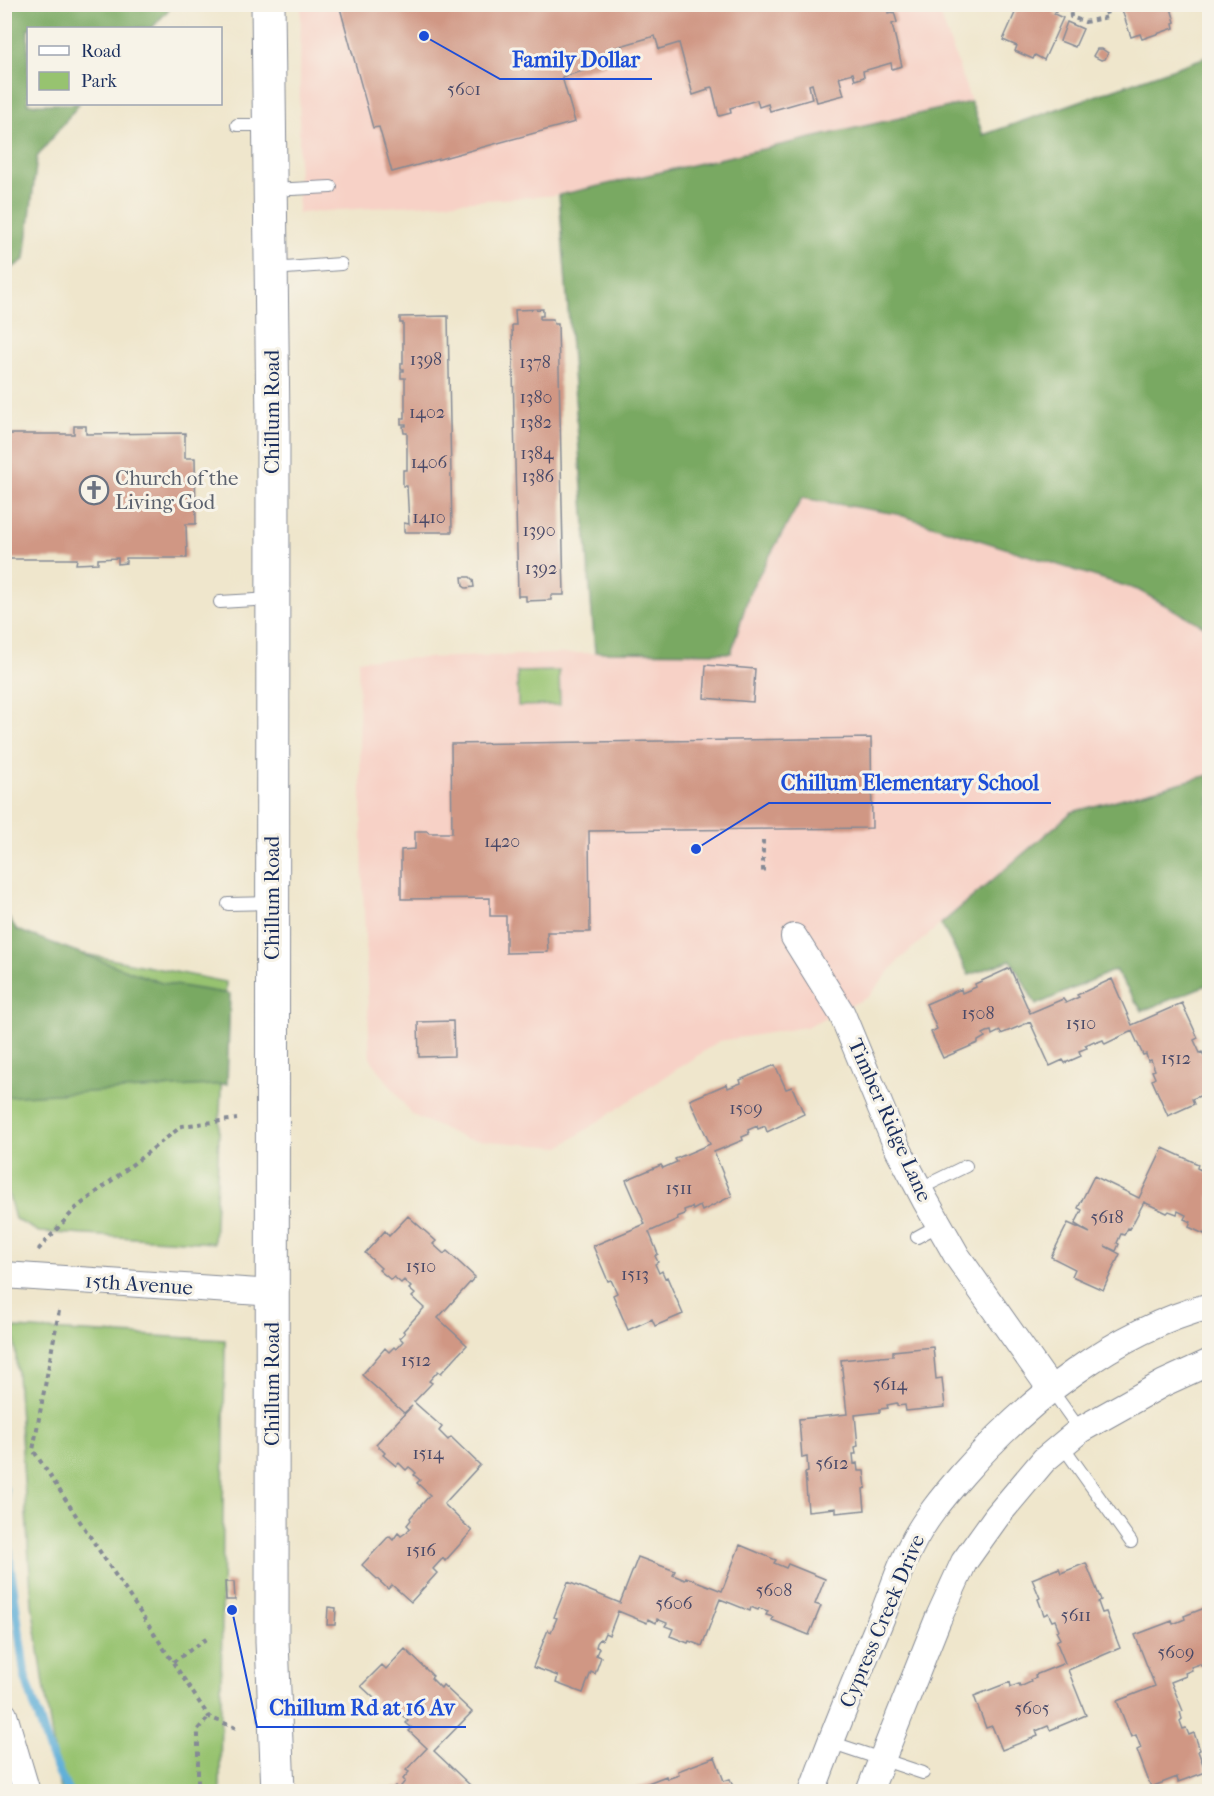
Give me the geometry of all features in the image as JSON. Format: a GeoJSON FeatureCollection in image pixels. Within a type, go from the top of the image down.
{"type":"FeatureCollection","features":[{"type":"Feature","properties":{"kind":"main road","name":"Chillum Road"},"geometry":{"type":"LineString","coordinates":[[268,4],[273,599],[272,1641],[278,1791]]}},
{"type":"Feature","properties":{"kind":"street","name":"Timber Ridge Lane"},"geometry":{"type":"LineString","coordinates":[[794,937],[842,1014],[897,1146],[939,1225],[957,1256],[1050,1388]]}},
{"type":"Feature","properties":{"kind":"street","name":"15th Avenue"},"geometry":{"type":"LineString","coordinates":[[6,1276],[273,1293]]}},
{"type":"Feature","properties":{"kind":"street","name":"Cypress Creek Drive"},"geometry":{"type":"LineString","coordinates":[[812,1791],[909,1548],[928,1517],[988,1445],[1050,1388],[1127,1338],[1181,1313],[1209,1306]]}},
{"type":"Feature","properties":{"kind":"street"},"geometry":{"type":"LineString","coordinates":[[869,1791],[938,1619],[964,1562],[996,1516],[1044,1460],[1071,1438],[1164,1383],[1209,1362]]}},
{"type":"Feature","properties":{"kind":"street"},"geometry":{"type":"LineString","coordinates":[[4,1715],[27,1791]]}},
{"type":"Feature","properties":{"kind":"lane"},"geometry":{"type":"LineString","coordinates":[[237,125],[269,125]]}},
{"type":"Feature","properties":{"kind":"lane"},"geometry":{"type":"LineString","coordinates":[[271,190],[331,187]]}},
{"type":"Feature","properties":{"kind":"lane"},"geometry":{"type":"LineString","coordinates":[[271,269],[341,264]]}},
{"type":"Feature","properties":{"kind":"lane"},"geometry":{"type":"LineString","coordinates":[[220,602],[273,599]]}},
{"type":"Feature","properties":{"kind":"lane"},"geometry":{"type":"LineString","coordinates":[[228,904],[272,903]]}},
{"type":"Feature","properties":{"kind":"lane"},"geometry":{"type":"LineString","coordinates":[[920,1189],[966,1166]]}},
{"type":"Feature","properties":{"kind":"lane"},"geometry":{"type":"LineString","coordinates":[[917,1237],[939,1225]]}},
{"type":"Feature","properties":{"kind":"lane"},"geometry":{"type":"LineString","coordinates":[[1050,1388],[1071,1438],[1131,1542]]}},
{"type":"Feature","properties":{"kind":"lane"},"geometry":{"type":"LineString","coordinates":[[830,1742],[923,1773]]}},
{"type":"Feature","properties":{"kind":"path"},"geometry":{"type":"LineString","coordinates":[[1070,4],[1071,17],[1085,22],[1108,17],[1103,4]]}},
{"type":"Feature","properties":{"kind":"path"},"geometry":{"type":"LineString","coordinates":[[763,840],[763,873]]}},
{"type":"Feature","properties":{"kind":"path"},"geometry":{"type":"LineString","coordinates":[[35,1254],[76,1208],[182,1126],[237,1119]]}},
{"type":"Feature","properties":{"kind":"path"},"geometry":{"type":"LineString","coordinates":[[59,1311],[33,1450],[209,1717],[236,1728]]}},
{"type":"Feature","properties":{"kind":"path"},"geometry":{"type":"LineString","coordinates":[[173,1662],[209,1637]]}},
{"type":"Feature","properties":{"kind":"path"},"geometry":{"type":"LineString","coordinates":[[198,1791],[198,1729],[209,1717]]}},
{"type":"Feature","properties":{"kind":"shaded area"},"geometry":{"type":"Polygon","coordinates":[[[301,5],[937,5],[971,102],[559,195],[298,213],[301,5]]]}},
{"type":"Feature","properties":{"kind":"shaded area"},"geometry":{"type":"Polygon","coordinates":[[[801,498],[897,514],[1138,590],[1209,629],[1209,775],[1072,812],[900,959],[868,997],[806,1027],[719,1041],[560,1147],[466,1139],[412,1115],[370,1058],[358,660],[618,652],[731,653],[750,591],[801,498]]]}},
{"type":"Feature","properties":{"kind":"green space"},"geometry":{"type":"Polygon","coordinates":[[[5,4],[173,5],[153,27],[27,27],[27,105],[78,105],[37,157],[25,259],[5,273],[5,4]]]}},
{"type":"Feature","properties":{"kind":"green space"},"geometry":{"type":"Polygon","coordinates":[[[1209,56],[1209,629],[1138,590],[897,514],[802,498],[750,591],[731,653],[595,652],[559,195],[971,102],[983,135],[1209,56]]]}},
{"type":"Feature","properties":{"kind":"green space"},"geometry":{"type":"Polygon","coordinates":[[[559,671],[560,705],[518,706],[517,672],[559,671]]]}},
{"type":"Feature","properties":{"kind":"green space"},"geometry":{"type":"Polygon","coordinates":[[[1209,775],[1209,984],[1142,1011],[1115,970],[1036,1005],[1011,960],[969,975],[941,924],[1072,812],[1209,775]]]}},
{"type":"Feature","properties":{"kind":"green space"},"geometry":{"type":"Polygon","coordinates":[[[4,911],[17,930],[162,983],[230,994],[227,1084],[5,1097],[4,911]]]}},
{"type":"Feature","properties":{"kind":"green space"},"geometry":{"type":"Polygon","coordinates":[[[4,938],[226,982],[214,1243],[39,1232],[15,1219],[4,1178],[4,938]]]}},
{"type":"Feature","properties":{"kind":"green space"},"geometry":{"type":"Polygon","coordinates":[[[14,1328],[225,1340],[220,1791],[60,1791],[32,1604],[14,1328]]]}},
{"type":"Feature","properties":{"kind":"building"},"geometry":{"type":"Polygon","coordinates":[[[348,4],[886,4],[888,13],[894,12],[897,22],[892,24],[902,66],[892,69],[891,63],[863,71],[864,77],[855,80],[853,73],[839,77],[844,95],[817,102],[812,84],[809,85],[812,99],[770,111],[768,104],[759,107],[757,100],[730,108],[731,113],[719,116],[712,87],[693,95],[679,43],[659,49],[655,36],[610,49],[613,62],[562,77],[575,122],[392,172],[379,127],[373,128],[340,8],[348,4]]]}},
{"type":"Feature","properties":{"kind":"building"},"geometry":{"type":"Polygon","coordinates":[[[1019,4],[1042,4],[1056,11],[1054,14],[1063,18],[1044,60],[1035,55],[1033,59],[1015,51],[1017,46],[1003,40],[1019,4]]]}},
{"type":"Feature","properties":{"kind":"building"},"geometry":{"type":"Polygon","coordinates":[[[1120,4],[1170,4],[1175,22],[1173,23],[1174,28],[1142,39],[1140,34],[1131,37],[1120,4]]]}},
{"type":"Feature","properties":{"kind":"building"},"geometry":{"type":"Polygon","coordinates":[[[1067,22],[1083,29],[1075,47],[1060,41],[1067,22]]]}},
{"type":"Feature","properties":{"kind":"building"},"geometry":{"type":"Polygon","coordinates":[[[1097,49],[1108,53],[1105,59],[1101,60],[1093,56],[1097,49]]]}},
{"type":"Feature","properties":{"kind":"building"},"geometry":{"type":"Polygon","coordinates":[[[543,309],[543,316],[540,316],[540,319],[553,319],[554,324],[558,324],[564,595],[551,595],[551,600],[526,601],[526,596],[518,596],[512,325],[516,325],[515,310],[543,309]]]}},
{"type":"Feature","properties":{"kind":"building"},"geometry":{"type":"Polygon","coordinates":[[[448,316],[452,532],[404,532],[404,523],[409,524],[407,486],[403,486],[403,470],[407,470],[407,433],[404,433],[403,426],[406,424],[401,424],[401,418],[405,418],[405,378],[401,378],[401,371],[404,369],[401,369],[403,323],[400,323],[400,317],[448,316]]]}},
{"type":"Feature","properties":{"kind":"building"},"geometry":{"type":"Polygon","coordinates":[[[74,426],[86,426],[86,434],[185,433],[185,458],[195,458],[196,524],[186,524],[187,558],[126,558],[126,563],[118,564],[118,558],[98,559],[98,563],[76,564],[77,559],[4,559],[4,434],[74,434],[74,426]]]}},
{"type":"Feature","properties":{"kind":"building"},"geometry":{"type":"Polygon","coordinates":[[[462,577],[470,577],[474,587],[463,586],[462,577]]]}},
{"type":"Feature","properties":{"kind":"building"},"geometry":{"type":"Polygon","coordinates":[[[706,665],[755,669],[753,702],[704,698],[706,665]]]}},
{"type":"Feature","properties":{"kind":"building"},"geometry":{"type":"Polygon","coordinates":[[[871,738],[872,828],[589,831],[590,932],[547,932],[548,952],[506,953],[506,916],[490,916],[490,898],[401,899],[401,850],[415,849],[415,831],[452,833],[451,744],[871,738]]]}},
{"type":"Feature","properties":{"kind":"building"},"geometry":{"type":"Polygon","coordinates":[[[1010,968],[1030,1013],[1063,999],[1066,1003],[1079,997],[1077,995],[1112,979],[1132,1025],[1182,1003],[1198,1038],[1194,1040],[1210,1068],[1210,1092],[1192,1099],[1194,1104],[1168,1116],[1152,1080],[1155,1078],[1152,1071],[1155,1070],[1151,1060],[1148,1061],[1146,1054],[1143,1055],[1132,1031],[1105,1044],[1103,1040],[1095,1043],[1094,1041],[1085,1045],[1087,1048],[1079,1051],[1081,1056],[1050,1066],[1030,1022],[1001,1034],[1000,1031],[992,1035],[991,1031],[987,1032],[983,1034],[985,1037],[978,1043],[943,1058],[931,1032],[937,1029],[926,1004],[961,989],[962,993],[976,987],[975,984],[1010,968]]]}},
{"type":"Feature","properties":{"kind":"building"},"geometry":{"type":"Polygon","coordinates":[[[453,1021],[454,1056],[419,1057],[418,1022],[453,1021]]]}},
{"type":"Feature","properties":{"kind":"building"},"geometry":{"type":"Polygon","coordinates":[[[775,1065],[786,1089],[792,1087],[804,1114],[767,1132],[765,1126],[758,1129],[757,1126],[748,1130],[749,1134],[742,1137],[743,1140],[714,1152],[732,1196],[702,1211],[700,1206],[693,1210],[692,1207],[684,1210],[685,1214],[677,1217],[678,1219],[649,1232],[658,1254],[655,1256],[658,1262],[655,1264],[659,1273],[662,1271],[665,1278],[667,1277],[683,1314],[655,1326],[652,1319],[628,1330],[613,1295],[617,1293],[611,1280],[608,1281],[593,1246],[645,1224],[626,1180],[661,1165],[663,1168],[677,1162],[675,1159],[710,1144],[690,1100],[727,1084],[728,1088],[741,1083],[740,1080],[775,1065]]]}},
{"type":"Feature","properties":{"kind":"building"},"geometry":{"type":"Polygon","coordinates":[[[1163,1148],[1198,1164],[1197,1168],[1207,1173],[1210,1169],[1210,1235],[1189,1227],[1191,1222],[1184,1219],[1186,1215],[1178,1211],[1177,1214],[1169,1211],[1167,1213],[1144,1202],[1130,1229],[1128,1228],[1124,1235],[1121,1234],[1116,1251],[1105,1246],[1120,1254],[1103,1290],[1072,1276],[1075,1269],[1051,1257],[1068,1223],[1090,1233],[1075,1224],[1082,1210],[1078,1208],[1094,1176],[1139,1198],[1163,1148]]]}},
{"type":"Feature","properties":{"kind":"building"},"geometry":{"type":"Polygon","coordinates":[[[408,1216],[436,1241],[433,1244],[444,1254],[447,1251],[475,1277],[438,1318],[467,1345],[441,1373],[438,1371],[429,1381],[432,1383],[414,1402],[442,1427],[439,1431],[448,1440],[451,1437],[480,1465],[444,1504],[472,1531],[445,1561],[443,1558],[433,1569],[437,1573],[411,1602],[392,1585],[388,1589],[362,1565],[389,1536],[393,1540],[398,1533],[401,1536],[407,1532],[410,1528],[407,1525],[410,1518],[430,1495],[417,1483],[420,1480],[414,1475],[416,1473],[413,1470],[409,1467],[406,1470],[399,1463],[396,1466],[383,1455],[385,1453],[376,1444],[412,1406],[404,1413],[362,1375],[385,1348],[389,1352],[394,1347],[396,1349],[403,1341],[400,1338],[405,1333],[403,1331],[424,1308],[412,1297],[415,1294],[404,1280],[401,1283],[394,1277],[391,1280],[365,1253],[385,1231],[389,1236],[408,1216]]]}},
{"type":"Feature","properties":{"kind":"building"},"geometry":{"type":"Polygon","coordinates":[[[933,1347],[936,1379],[942,1378],[945,1407],[906,1411],[905,1405],[897,1406],[897,1403],[887,1405],[888,1408],[880,1409],[880,1412],[855,1415],[858,1446],[855,1447],[856,1454],[853,1454],[854,1464],[857,1463],[858,1471],[864,1471],[865,1510],[836,1513],[836,1508],[808,1511],[805,1473],[808,1472],[807,1457],[802,1458],[799,1419],[847,1414],[841,1360],[893,1356],[893,1351],[933,1347]]]}},
{"type":"Feature","properties":{"kind":"building"},"geometry":{"type":"Polygon","coordinates":[[[740,1545],[776,1560],[774,1563],[786,1568],[788,1564],[825,1579],[815,1604],[821,1606],[809,1635],[772,1620],[773,1617],[766,1615],[768,1611],[751,1607],[750,1611],[720,1599],[702,1646],[670,1636],[673,1629],[665,1626],[667,1623],[657,1619],[656,1623],[648,1619],[647,1623],[618,1611],[609,1635],[605,1633],[602,1640],[600,1639],[597,1643],[596,1647],[599,1648],[596,1655],[601,1657],[595,1674],[591,1672],[583,1693],[556,1683],[558,1676],[533,1667],[548,1630],[551,1632],[557,1618],[554,1617],[568,1582],[620,1603],[638,1557],[675,1571],[673,1575],[685,1580],[686,1577],[722,1591],[740,1545]]]}},
{"type":"Feature","properties":{"kind":"building"},"geometry":{"type":"Polygon","coordinates":[[[1086,1563],[1101,1600],[1098,1602],[1102,1613],[1106,1612],[1120,1648],[1068,1670],[1086,1715],[1050,1730],[1048,1726],[1036,1731],[1038,1736],[1002,1750],[992,1726],[986,1728],[974,1696],[1010,1682],[1011,1687],[1019,1684],[1020,1687],[1036,1678],[1035,1675],[1065,1663],[1056,1641],[1060,1639],[1056,1631],[1059,1630],[1055,1620],[1052,1621],[1048,1613],[1044,1615],[1032,1579],[1059,1568],[1061,1573],[1086,1563]]]}},
{"type":"Feature","properties":{"kind":"building"},"geometry":{"type":"Polygon","coordinates":[[[225,1582],[234,1582],[235,1600],[226,1600],[225,1582]]]}},
{"type":"Feature","properties":{"kind":"building"},"geometry":{"type":"Polygon","coordinates":[[[1210,1606],[1210,1663],[1191,1667],[1192,1670],[1185,1673],[1186,1676],[1171,1682],[1183,1711],[1180,1712],[1182,1719],[1180,1721],[1183,1729],[1186,1728],[1189,1735],[1194,1733],[1206,1772],[1178,1782],[1177,1777],[1151,1787],[1137,1750],[1141,1748],[1136,1735],[1131,1737],[1117,1701],[1155,1686],[1135,1635],[1172,1621],[1173,1624],[1185,1619],[1184,1616],[1210,1606]]]}},
{"type":"Feature","properties":{"kind":"building"},"geometry":{"type":"Polygon","coordinates":[[[328,1607],[336,1608],[335,1625],[327,1625],[328,1607]]]}},
{"type":"Feature","properties":{"kind":"building"},"geometry":{"type":"Polygon","coordinates":[[[405,1649],[433,1676],[431,1678],[441,1688],[443,1685],[472,1712],[434,1751],[470,1785],[464,1792],[389,1792],[395,1786],[398,1789],[402,1785],[405,1781],[403,1779],[409,1772],[406,1770],[427,1748],[409,1731],[412,1728],[400,1713],[397,1716],[391,1710],[387,1714],[361,1686],[382,1665],[386,1669],[405,1649]]]}},
{"type":"Feature","properties":{"kind":"building"},"geometry":{"type":"Polygon","coordinates":[[[715,1757],[724,1781],[730,1779],[735,1792],[631,1792],[630,1790],[666,1776],[667,1779],[679,1775],[678,1771],[715,1757]]]}},
{"type":"Feature","properties":{"kind":"waterway"},"geometry":{"type":"LineString","coordinates":[[4,1489],[10,1564],[25,1676],[51,1755],[68,1792]]}},
{"type":"Feature","properties":{"kind":"place","name":"Family Dollar"},"geometry":{"type":"Point","coordinates":[424,36]}},
{"type":"Feature","properties":{"kind":"place","name":"Church of the Living God"},"geometry":{"type":"Point","coordinates":[94,490]}},
{"type":"Feature","properties":{"kind":"place","name":"Chillum Elementary School"},"geometry":{"type":"Point","coordinates":[696,849]}},
{"type":"Feature","properties":{"kind":"place","name":"Chillum Rd at 16 Av"},"geometry":{"type":"Point","coordinates":[232,1610]}}]}
